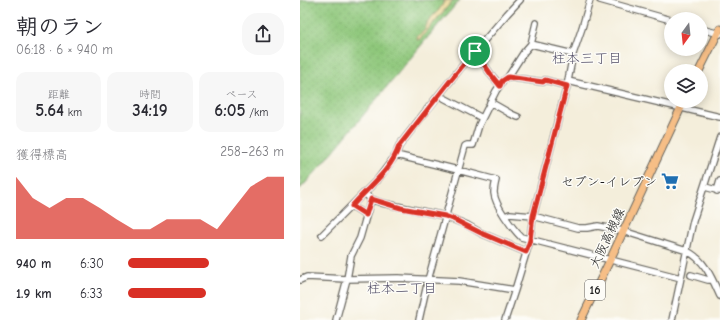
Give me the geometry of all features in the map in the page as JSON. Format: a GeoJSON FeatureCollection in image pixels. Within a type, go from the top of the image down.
{"type":"FeatureCollection","features":[{"type":"Feature","properties":{"kind":"main road"},"geometry":{"type":"LineString","coordinates":[[703,64],[719,32]]}},
{"type":"Feature","properties":{"kind":"main road","name":"大阪高槻線"},"geometry":{"type":"LineString","coordinates":[[581,320],[680,108]]}},
{"type":"Feature","properties":{"kind":"street"},"geometry":{"type":"LineString","coordinates":[[322,235],[378,180],[396,155],[403,140],[475,51],[520,0]]}},
{"type":"Feature","properties":{"kind":"street"},"geometry":{"type":"LineString","coordinates":[[505,320],[516,290],[530,240],[533,216],[567,84],[573,54],[590,0]]}},
{"type":"Feature","properties":{"kind":"street"},"geometry":{"type":"LineString","coordinates":[[600,0],[664,18]]}},
{"type":"Feature","properties":{"kind":"street"},"geometry":{"type":"LineString","coordinates":[[420,320],[428,280],[465,146],[473,146],[479,125],[490,102],[502,81],[508,77],[531,44],[536,24]]}},
{"type":"Feature","properties":{"kind":"street"},"geometry":{"type":"LineString","coordinates":[[708,30],[719,32]]}},
{"type":"Feature","properties":{"kind":"street"},"geometry":{"type":"LineString","coordinates":[[531,44],[573,54]]}},
{"type":"Feature","properties":{"kind":"street"},"geometry":{"type":"LineString","coordinates":[[475,51],[500,86]]}},
{"type":"Feature","properties":{"kind":"street"},"geometry":{"type":"LineString","coordinates":[[508,77],[543,82],[545,80],[664,101]]}},
{"type":"Feature","properties":{"kind":"street"},"geometry":{"type":"LineString","coordinates":[[444,98],[482,118]]}},
{"type":"Feature","properties":{"kind":"street"},"geometry":{"type":"LineString","coordinates":[[490,102],[518,117]]}},
{"type":"Feature","properties":{"kind":"street"},"geometry":{"type":"LineString","coordinates":[[694,108],[720,117]]}},
{"type":"Feature","properties":{"kind":"street"},"geometry":{"type":"LineString","coordinates":[[672,320],[694,222],[720,137]]}},
{"type":"Feature","properties":{"kind":"street"},"geometry":{"type":"LineString","coordinates":[[396,155],[496,180],[494,194],[500,208],[514,231],[521,237],[681,278]]}},
{"type":"Feature","properties":{"kind":"street"},"geometry":{"type":"LineString","coordinates":[[704,187],[719,191],[720,181]]}},
{"type":"Feature","properties":{"kind":"street"},"geometry":{"type":"LineString","coordinates":[[364,193],[371,199],[401,208],[445,216],[526,252]]}},
{"type":"Feature","properties":{"kind":"street"},"geometry":{"type":"LineString","coordinates":[[336,320],[347,280],[351,256],[360,238],[371,199]]}},
{"type":"Feature","properties":{"kind":"street"},"geometry":{"type":"LineString","coordinates":[[352,206],[366,215]]}},
{"type":"Feature","properties":{"kind":"street"},"geometry":{"type":"LineString","coordinates":[[505,216],[510,214],[533,216],[578,228],[598,226],[623,231],[687,251],[697,256],[706,267],[720,296]]}},
{"type":"Feature","properties":{"kind":"street"},"geometry":{"type":"LineString","coordinates":[[691,276],[712,280]]}},
{"type":"Feature","properties":{"kind":"street"},"geometry":{"type":"LineString","coordinates":[[300,280],[307,277],[347,280],[398,278],[459,281],[516,290]]}},
{"type":"Feature","properties":{"kind":"green space"},"geometry":{"type":"Polygon","coordinates":[[[300,0],[460,0],[300,189],[300,0]]]}},
{"type":"Feature","properties":{"kind":"sand"},"geometry":{"type":"Polygon","coordinates":[[[445,0],[453,0],[420,39],[417,40],[417,37],[425,30],[428,21],[439,10],[445,0]]]}},
{"type":"Feature","properties":{"kind":"place","name":"セブン-イレブン"},"geometry":{"type":"Point","coordinates":[670,181]}},
{"type":"Feature","properties":{"kind":"district","name":"柱本三丁目"},"geometry":{"type":"Point","coordinates":[587,58]}},
{"type":"Feature","properties":{"kind":"district","name":"柱本二丁目"},"geometry":{"type":"Point","coordinates":[402,288]}},
{"type":"Feature","properties":{"kind":"route"},"geometry":{"type":"LineString","coordinates":[[475,51],[500,86],[502,81],[508,77],[543,82],[545,80],[567,86],[533,216],[530,240],[526,252],[445,216],[401,208],[371,199],[366,215],[352,206],[378,180],[396,155],[399,146],[475,51]]}}]}
